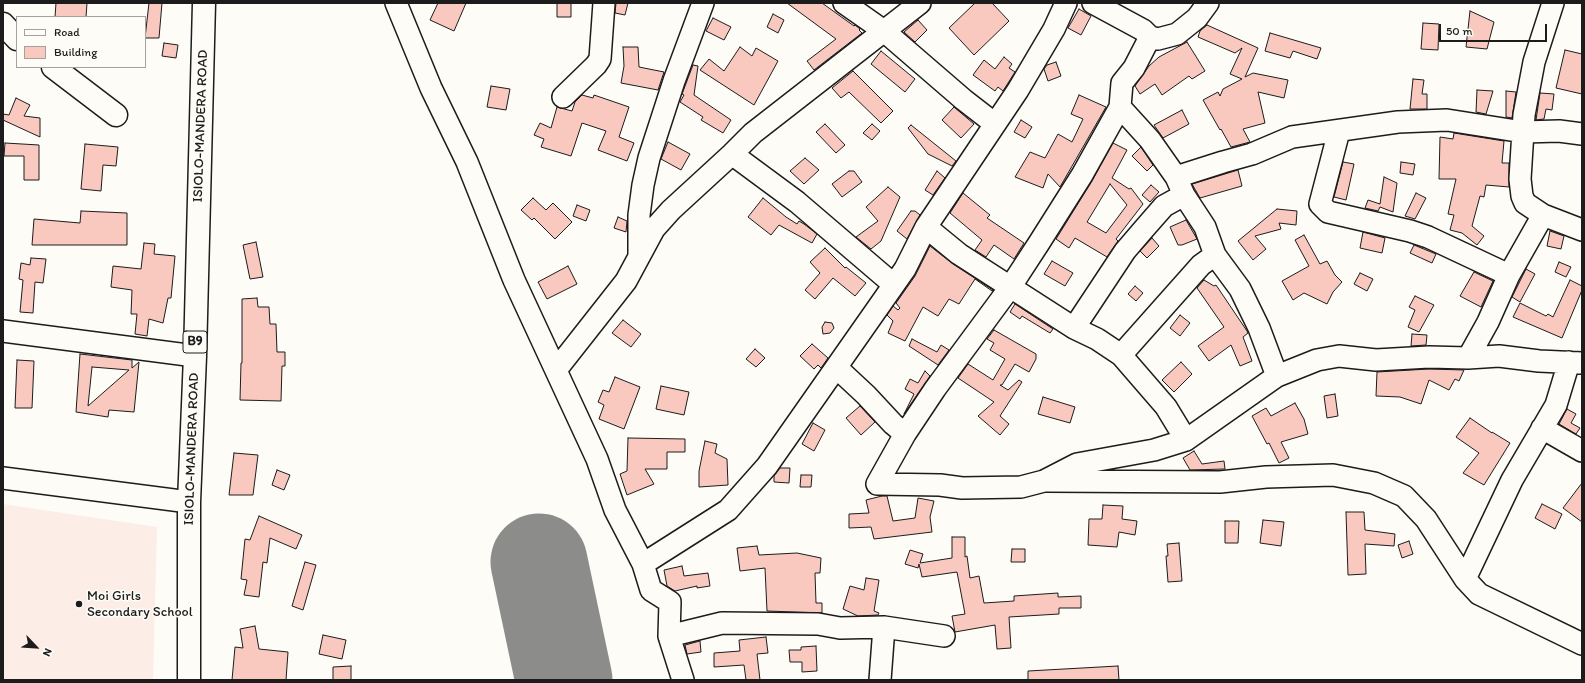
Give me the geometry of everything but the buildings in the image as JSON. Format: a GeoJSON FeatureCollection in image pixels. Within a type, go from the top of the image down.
{"type":"FeatureCollection","features":[{"type":"Feature","properties":{"kind":"main road","name":"ISIOLO-MANDERA ROAD"},"geometry":{"type":"LineString","coordinates":[[189,680],[189,502],[195,356],[204,3]]}},
{"type":"Feature","properties":{"kind":"main road"},"geometry":{"type":"LineString","coordinates":[[3,24],[16,38]]}},
{"type":"Feature","properties":{"kind":"main road"},"geometry":{"type":"LineString","coordinates":[[54,68],[116,114]]}},
{"type":"Feature","properties":{"kind":"street"},"geometry":{"type":"LineString","coordinates":[[396,3],[431,88],[467,162],[514,280],[597,458],[615,510],[643,564],[652,590],[670,602],[669,636],[683,680]]}},
{"type":"Feature","properties":{"kind":"street"},"geometry":{"type":"LineString","coordinates":[[563,98],[596,65],[600,59],[604,3]]}},
{"type":"Feature","properties":{"kind":"street"},"geometry":{"type":"LineString","coordinates":[[639,260],[639,214],[649,158],[674,81],[703,3]]}},
{"type":"Feature","properties":{"kind":"street"},"geometry":{"type":"LineString","coordinates":[[844,3],[884,31],[994,124]]}},
{"type":"Feature","properties":{"kind":"street"},"geometry":{"type":"LineString","coordinates":[[556,370],[612,300],[639,260],[654,229],[672,210],[753,133],[776,117],[920,3]]}},
{"type":"Feature","properties":{"kind":"street"},"geometry":{"type":"LineString","coordinates":[[643,564],[728,510],[767,466],[837,368],[893,284],[905,269],[926,227],[1018,90],[1054,29],[1066,3]]}},
{"type":"Feature","properties":{"kind":"street"},"geometry":{"type":"LineString","coordinates":[[1093,3],[1143,30],[1150,37],[1158,38],[1177,34],[1197,18],[1208,3]]}},
{"type":"Feature","properties":{"kind":"street"},"geometry":{"type":"LineString","coordinates":[[1553,3],[1534,62],[1524,115],[1520,179],[1522,196],[1526,203],[1544,215],[1582,230]]}},
{"type":"Feature","properties":{"kind":"street"},"geometry":{"type":"LineString","coordinates":[[1150,37],[1134,68],[1122,83],[1120,107],[1082,175],[1011,286],[960,354],[905,434],[876,484],[940,485],[962,488],[1021,487],[1044,481],[1077,464],[1154,450],[1186,440],[1277,376],[1317,360],[1339,356],[1376,360],[1429,357],[1468,358],[1499,356],[1539,362],[1575,362],[1556,405],[1512,480],[1465,579]]}},
{"type":"Feature","properties":{"kind":"street"},"geometry":{"type":"LineString","coordinates":[[1120,107],[1150,140],[1205,227],[1215,255],[1240,289],[1259,328],[1277,376]]}},
{"type":"Feature","properties":{"kind":"street"},"geometry":{"type":"LineString","coordinates":[[1074,328],[1126,251],[1180,186],[1217,164],[1252,154],[1292,137],[1398,122],[1447,120],[1523,132],[1560,132],[1582,134]]}},
{"type":"Feature","properties":{"kind":"street"},"geometry":{"type":"LineString","coordinates":[[1339,131],[1320,204],[1328,212],[1410,231],[1428,237],[1509,275]]}},
{"type":"Feature","properties":{"kind":"street"},"geometry":{"type":"LineString","coordinates":[[732,154],[797,202],[893,284]]}},
{"type":"Feature","properties":{"kind":"street"},"geometry":{"type":"LineString","coordinates":[[1468,358],[1491,316],[1509,275],[1544,215]]}},
{"type":"Feature","properties":{"kind":"street"},"geometry":{"type":"LineString","coordinates":[[926,227],[959,254],[1011,286],[1074,328],[1097,338],[1121,355],[1166,407],[1186,440]]}},
{"type":"Feature","properties":{"kind":"street"},"geometry":{"type":"LineString","coordinates":[[1121,355],[1201,265],[1215,255]]}},
{"type":"Feature","properties":{"kind":"street"},"geometry":{"type":"LineString","coordinates":[[3,331],[195,356]]}},
{"type":"Feature","properties":{"kind":"street"},"geometry":{"type":"LineString","coordinates":[[837,368],[905,434]]}},
{"type":"Feature","properties":{"kind":"street"},"geometry":{"type":"LineString","coordinates":[[1542,428],[1582,450]]}},
{"type":"Feature","properties":{"kind":"street"},"geometry":{"type":"LineString","coordinates":[[1044,481],[1220,482],[1266,477],[1333,475],[1374,482],[1404,496],[1426,519],[1465,579],[1479,594],[1582,644]]}},
{"type":"Feature","properties":{"kind":"street"},"geometry":{"type":"LineString","coordinates":[[3,478],[189,502]]}},
{"type":"Feature","properties":{"kind":"street"},"geometry":{"type":"LineString","coordinates":[[669,636],[722,623],[818,624],[840,628],[884,627],[944,636]]}},
{"type":"Feature","properties":{"kind":"street"},"geometry":{"type":"LineString","coordinates":[[880,680],[884,627]]}},
{"type":"Feature","properties":{"kind":"shaded area","name":"Moi Girls Secondary School"},"geometry":{"type":"Polygon","coordinates":[[[3,504],[157,527],[153,680],[3,680],[3,504]]]}},
{"type":"Feature","properties":{"kind":"runway"},"geometry":{"type":"LineString","coordinates":[[539,562],[564,680]]}},
{"type":"Feature","properties":{"kind":"place","name":"Moi Girls Secondary School"},"geometry":{"type":"Point","coordinates":[79,604]}}]}
